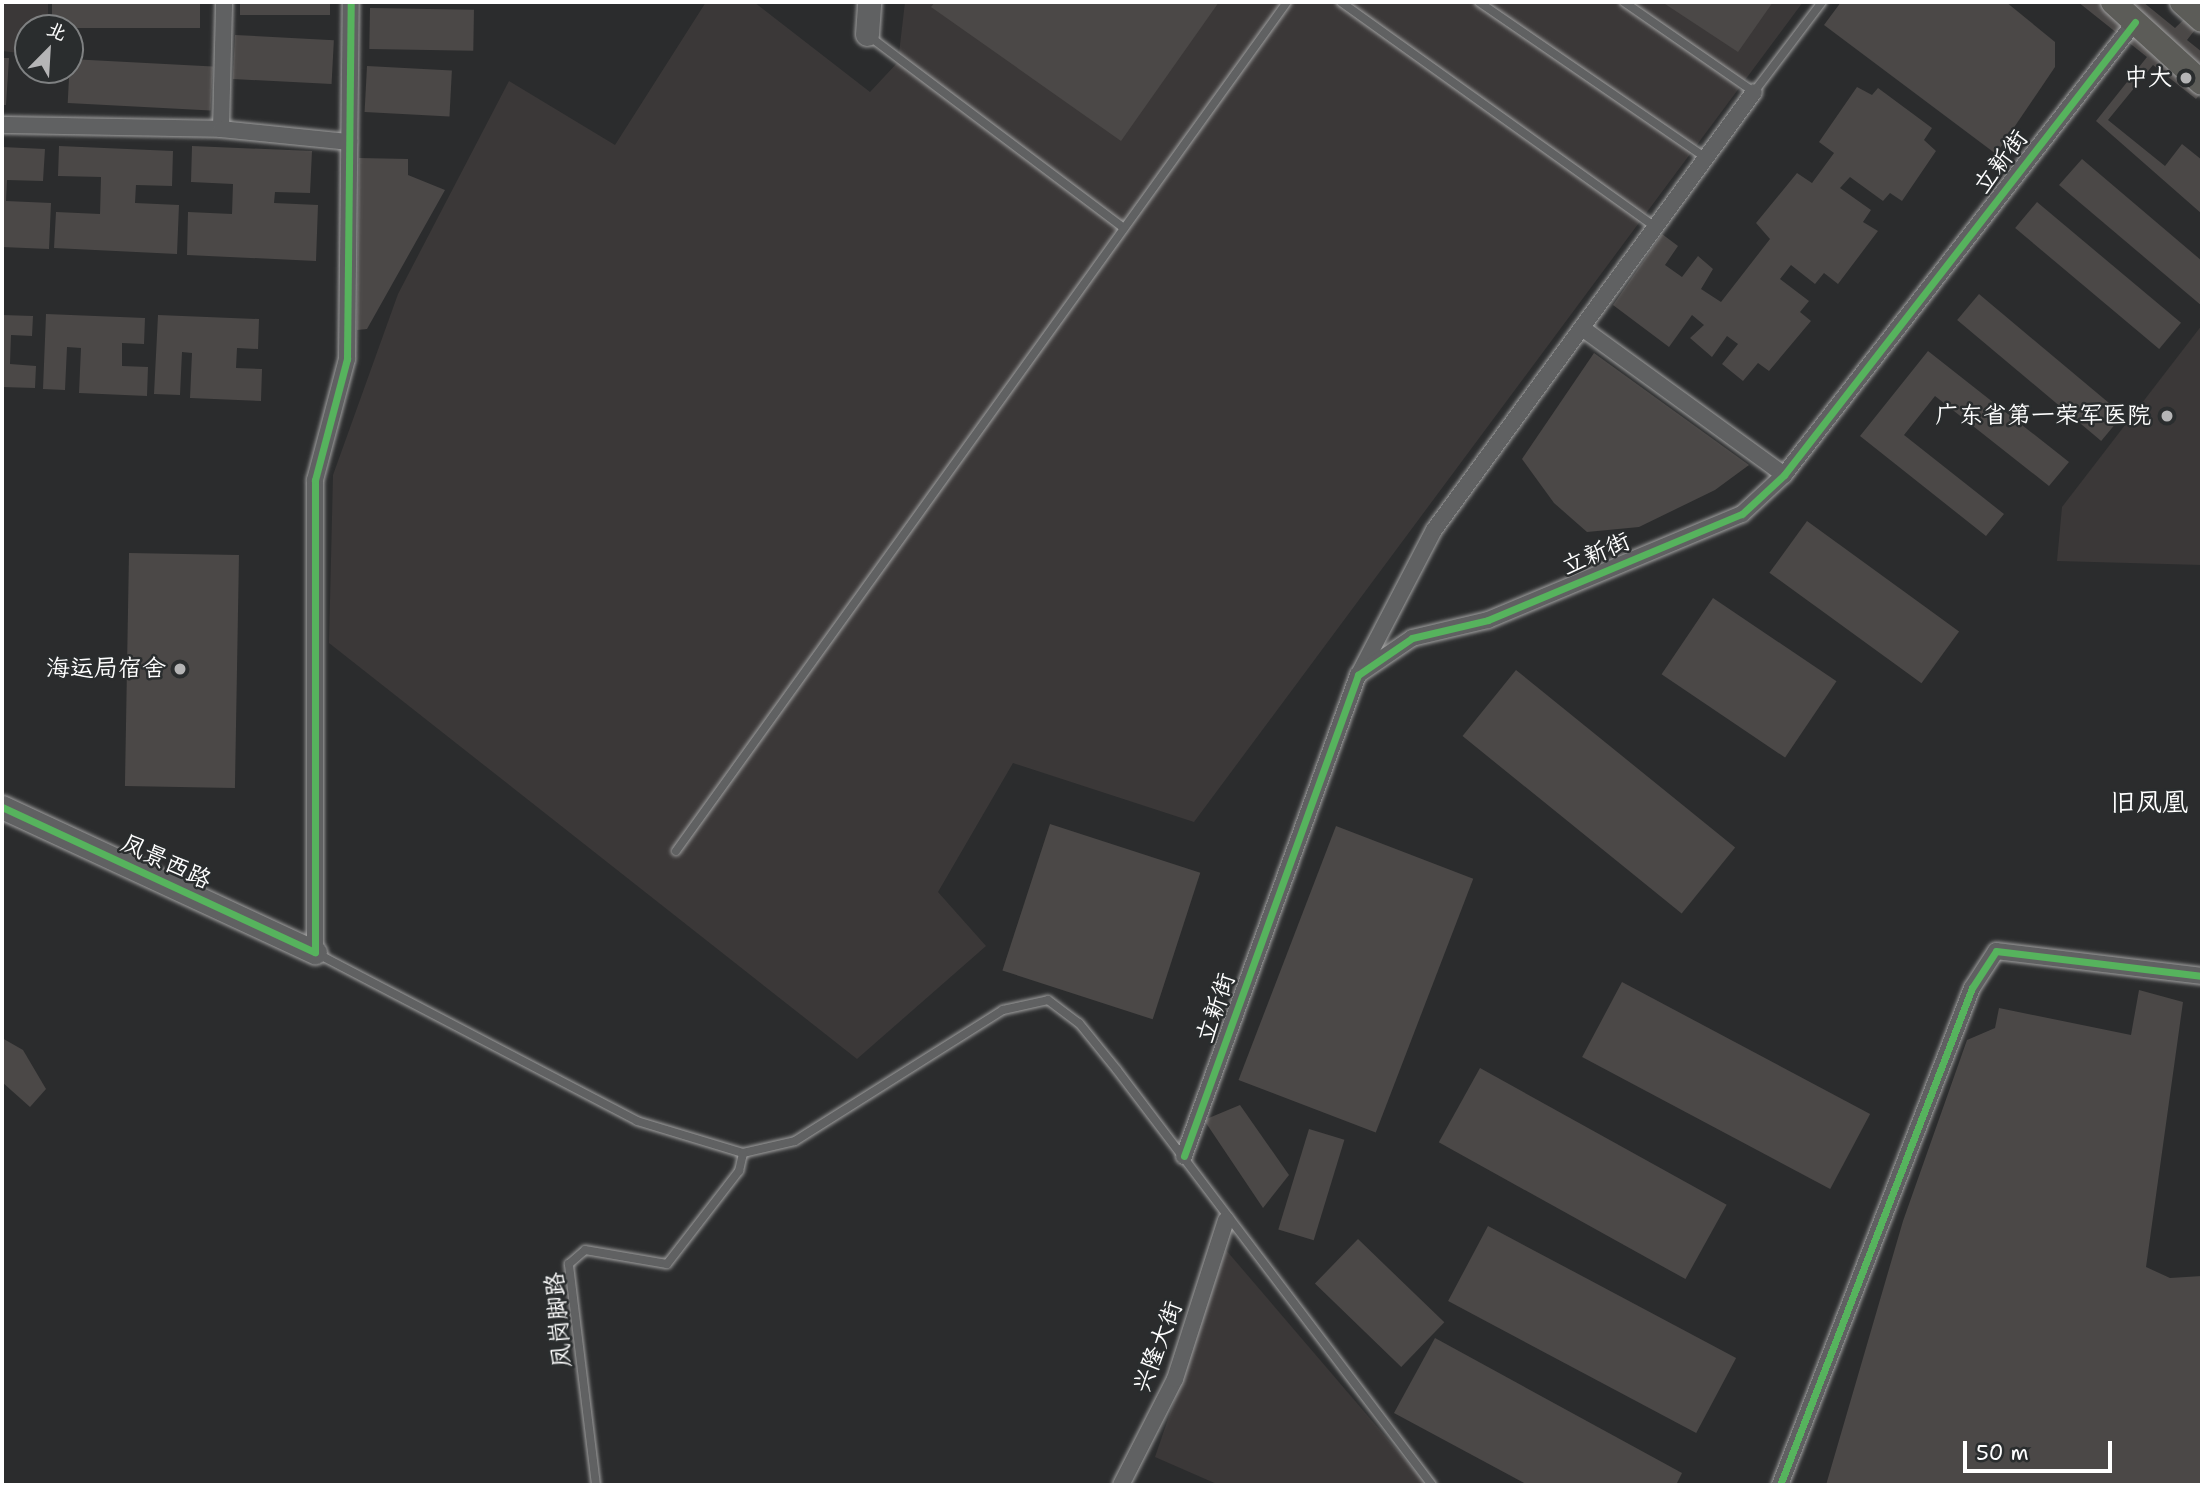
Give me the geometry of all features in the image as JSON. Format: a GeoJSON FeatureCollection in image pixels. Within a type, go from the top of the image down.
{"type":"FeatureCollection","features":[{"type":"Feature","properties":{"kind":"main road"},"geometry":{"type":"LineString","coordinates":[[2113,2],[2202,83]]}},
{"type":"Feature","properties":{"kind":"main road"},"geometry":{"type":"LineString","coordinates":[[2182,2],[2202,20]]}},
{"type":"Feature","properties":{"kind":"street"},"geometry":{"type":"LineString","coordinates":[[221,129],[224,2]]}},
{"type":"Feature","properties":{"kind":"street"},"geometry":{"type":"LineString","coordinates":[[315,952],[315,480],[347,359],[351,2]]}},
{"type":"Feature","properties":{"kind":"street"},"geometry":{"type":"LineString","coordinates":[[867,34],[869,2]]}},
{"type":"Feature","properties":{"kind":"street","name":"立新街"},"geometry":{"type":"LineString","coordinates":[[1184,1156],[1358,675],[1412,638],[1488,620],[1742,514],[1784,475],[2135,22]]}},
{"type":"Feature","properties":{"kind":"street"},"geometry":{"type":"LineString","coordinates":[[1358,675],[1434,530],[1754,92]]}},
{"type":"Feature","properties":{"kind":"street"},"geometry":{"type":"LineString","coordinates":[[2,125],[221,129],[349,142]]}},
{"type":"Feature","properties":{"kind":"street"},"geometry":{"type":"LineString","coordinates":[[1582,328],[1784,475]]}},
{"type":"Feature","properties":{"kind":"street","name":"凤景西路"},"geometry":{"type":"LineString","coordinates":[[2,807],[315,952]]}},
{"type":"Feature","properties":{"kind":"street"},"geometry":{"type":"LineString","coordinates":[[1780,1485],[1972,988],[1996,951],[2202,976]]}},
{"type":"Feature","properties":{"kind":"street","name":"兴隆大街"},"geometry":{"type":"LineString","coordinates":[[1121,1485],[1175,1379],[1226,1220]]}},
{"type":"Feature","properties":{"kind":"lane"},"geometry":{"type":"LineString","coordinates":[[676,851],[1287,2]]}},
{"type":"Feature","properties":{"kind":"lane"},"geometry":{"type":"LineString","coordinates":[[1341,2],[1655,227]]}},
{"type":"Feature","properties":{"kind":"lane"},"geometry":{"type":"LineString","coordinates":[[1479,2],[1706,158]]}},
{"type":"Feature","properties":{"kind":"lane"},"geometry":{"type":"LineString","coordinates":[[1624,2],[1638,6],[1754,92],[1822,2]]}},
{"type":"Feature","properties":{"kind":"lane"},"geometry":{"type":"LineString","coordinates":[[867,34],[1124,228]]}},
{"type":"Feature","properties":{"kind":"lane"},"geometry":{"type":"LineString","coordinates":[[315,952],[637,1121],[743,1153],[795,1141],[1003,1010],[1048,1000],[1079,1023],[1184,1156],[1226,1220],[1432,1485]]}},
{"type":"Feature","properties":{"kind":"lane","name":"凤岗脚路"},"geometry":{"type":"LineString","coordinates":[[596,1485],[569,1264],[585,1250],[667,1264],[739,1171],[743,1153]]}},
{"type":"Feature","properties":{"kind":"shaded area"},"geometry":{"type":"Polygon","coordinates":[[[2,2],[48,2],[48,14],[14,14],[14,52],[2,51],[2,2]]]}},
{"type":"Feature","properties":{"kind":"shaded area"},"geometry":{"type":"Polygon","coordinates":[[[706,2],[754,2],[870,92],[898,62],[905,2],[1803,2],[1194,822],[1013,763],[938,892],[986,946],[857,1059],[329,643],[333,475],[398,294],[509,81],[615,145],[706,2]]]}},
{"type":"Feature","properties":{"kind":"shaded area","name":"广东省第一荣军医院"},"geometry":{"type":"Polygon","coordinates":[[[2202,325],[2202,565],[2057,561],[2062,507],[2202,325]]]}},
{"type":"Feature","properties":{"kind":"shaded area"},"geometry":{"type":"Polygon","coordinates":[[[1226,1250],[1427,1485],[1219,1485],[1155,1457],[1226,1250]]]}},
{"type":"Feature","properties":{"kind":"building"},"geometry":{"type":"Polygon","coordinates":[[[52,2],[200,2],[200,28],[84,28],[84,14],[52,14],[52,2]]]}},
{"type":"Feature","properties":{"kind":"building"},"geometry":{"type":"Polygon","coordinates":[[[240,2],[330,2],[330,15],[240,15],[240,2]]]}},
{"type":"Feature","properties":{"kind":"building"},"geometry":{"type":"Polygon","coordinates":[[[935,2],[1219,2],[1121,141],[931,7],[935,2]]]}},
{"type":"Feature","properties":{"kind":"building"},"geometry":{"type":"Polygon","coordinates":[[[1662,2],[1773,2],[1738,52],[1662,2]]]}},
{"type":"Feature","properties":{"kind":"building"},"geometry":{"type":"Polygon","coordinates":[[[1841,2],[2006,2],[2055,42],[2055,67],[1996,154],[1824,25],[1841,2]]]}},
{"type":"Feature","properties":{"kind":"building","name":"中大"},"geometry":{"type":"Polygon","coordinates":[[[2078,2],[2143,2],[2175,28],[2202,2],[2202,21],[2187,40],[2202,52],[2202,92],[2196,99],[2153,65],[2108,120],[2165,166],[2182,144],[2202,160],[2202,214],[2096,121],[2147,57],[2078,2]]]}},
{"type":"Feature","properties":{"kind":"building"},"geometry":{"type":"Polygon","coordinates":[[[370,8],[474,10],[473,51],[369,49],[370,8]]]}},
{"type":"Feature","properties":{"kind":"building"},"geometry":{"type":"Polygon","coordinates":[[[235,35],[334,40],[332,84],[233,79],[235,35]]]}},
{"type":"Feature","properties":{"kind":"building"},"geometry":{"type":"Polygon","coordinates":[[[2,58],[9,58],[6,105],[2,105],[2,58]]]}},
{"type":"Feature","properties":{"kind":"building"},"geometry":{"type":"Polygon","coordinates":[[[84,60],[213,66],[211,110],[68,103],[69,84],[84,84],[84,60]]]}},
{"type":"Feature","properties":{"kind":"building"},"geometry":{"type":"Polygon","coordinates":[[[367,66],[452,70],[449,116],[365,112],[367,66]]]}},
{"type":"Feature","properties":{"kind":"building"},"geometry":{"type":"Polygon","coordinates":[[[1857,87],[1872,95],[1878,88],[1932,128],[1924,140],[1936,151],[1902,201],[1890,193],[1883,201],[1850,177],[1840,188],[1871,210],[1863,222],[1878,231],[1838,284],[1824,273],[1815,284],[1791,265],[1780,279],[1809,301],[1800,312],[1811,321],[1769,371],[1758,363],[1743,381],[1722,364],[1738,344],[1727,336],[1712,357],[1690,338],[1704,325],[1692,315],[1669,347],[1613,305],[1662,234],[1678,246],[1665,265],[1682,277],[1698,256],[1713,269],[1701,289],[1721,302],[1770,239],[1756,223],[1797,173],[1812,183],[1834,153],[1819,142],[1857,87]]]}},
{"type":"Feature","properties":{"kind":"building"},"geometry":{"type":"Polygon","coordinates":[[[59,146],[173,151],[172,186],[136,185],[135,203],[179,205],[177,254],[54,248],[56,212],[100,214],[101,177],[58,176],[59,146]]]}},
{"type":"Feature","properties":{"kind":"building"},"geometry":{"type":"Polygon","coordinates":[[[192,146],[312,151],[310,193],[275,192],[274,203],[318,205],[316,261],[187,255],[188,212],[232,214],[233,184],[191,182],[192,146]]]}},
{"type":"Feature","properties":{"kind":"building"},"geometry":{"type":"Polygon","coordinates":[[[2,147],[45,149],[43,181],[7,180],[6,201],[51,203],[49,249],[2,247],[2,147]]]}},
{"type":"Feature","properties":{"kind":"building"},"geometry":{"type":"Polygon","coordinates":[[[359,158],[408,159],[408,175],[445,190],[367,329],[357,330],[359,158]]]}},
{"type":"Feature","properties":{"kind":"building"},"geometry":{"type":"Polygon","coordinates":[[[2082,159],[2202,261],[2202,306],[2059,185],[2082,159]]]}},
{"type":"Feature","properties":{"kind":"building"},"geometry":{"type":"Polygon","coordinates":[[[2037,202],[2181,323],[2159,349],[2015,228],[2037,202]]]}},
{"type":"Feature","properties":{"kind":"building"},"geometry":{"type":"Polygon","coordinates":[[[1979,294],[2123,415],[2101,441],[1957,320],[1979,294]]]}},
{"type":"Feature","properties":{"kind":"building"},"geometry":{"type":"Polygon","coordinates":[[[46,314],[145,318],[144,344],[122,343],[122,366],[148,367],[147,396],[79,393],[81,348],[67,347],[65,390],[43,389],[46,314]]]}},
{"type":"Feature","properties":{"kind":"building"},"geometry":{"type":"Polygon","coordinates":[[[2,315],[33,316],[32,336],[11,335],[10,364],[36,366],[35,388],[2,387],[2,315]]]}},
{"type":"Feature","properties":{"kind":"building"},"geometry":{"type":"Polygon","coordinates":[[[158,315],[259,319],[258,349],[237,348],[236,368],[262,369],[261,401],[190,398],[192,353],[182,352],[180,395],[154,394],[158,315]]]}},
{"type":"Feature","properties":{"kind":"building"},"geometry":{"type":"Polygon","coordinates":[[[1928,351],[2069,462],[2049,486],[1935,396],[1904,435],[2004,514],[1986,536],[1860,436],[1928,351]]]}},
{"type":"Feature","properties":{"kind":"building"},"geometry":{"type":"Polygon","coordinates":[[[1594,353],[1749,465],[1715,490],[1639,527],[1587,532],[1554,503],[1522,459],[1594,353]]]}},
{"type":"Feature","properties":{"kind":"building"},"geometry":{"type":"Polygon","coordinates":[[[1807,521],[1959,632],[1921,683],[1769,573],[1807,521]]]}},
{"type":"Feature","properties":{"kind":"building","name":"海运局宿舍"},"geometry":{"type":"Polygon","coordinates":[[[129,553],[239,555],[235,788],[125,786],[129,553]]]}},
{"type":"Feature","properties":{"kind":"building"},"geometry":{"type":"Polygon","coordinates":[[[1713,598],[1837,681],[1785,758],[1662,674],[1713,598]]]}},
{"type":"Feature","properties":{"kind":"building"},"geometry":{"type":"Polygon","coordinates":[[[1516,670],[1735,847],[1682,914],[1463,736],[1516,670]]]}},
{"type":"Feature","properties":{"kind":"building"},"geometry":{"type":"Polygon","coordinates":[[[1050,824],[1200,873],[1153,1019],[1002,970],[1050,824]]]}},
{"type":"Feature","properties":{"kind":"building"},"geometry":{"type":"Polygon","coordinates":[[[1336,826],[1473,879],[1376,1133],[1239,1080],[1336,826]]]}},
{"type":"Feature","properties":{"kind":"building"},"geometry":{"type":"Polygon","coordinates":[[[1622,982],[1870,1114],[1830,1189],[1582,1057],[1622,982]]]}},
{"type":"Feature","properties":{"kind":"building"},"geometry":{"type":"Polygon","coordinates":[[[2139,990],[2183,1002],[2146,1267],[2170,1278],[2202,1276],[2202,1485],[1826,1485],[1903,1221],[1967,1040],[1995,1028],[1999,1008],[2131,1035],[2139,990]]]}},
{"type":"Feature","properties":{"kind":"building"},"geometry":{"type":"Polygon","coordinates":[[[2,1038],[23,1050],[46,1089],[30,1107],[2,1082],[2,1038]]]}},
{"type":"Feature","properties":{"kind":"building"},"geometry":{"type":"Polygon","coordinates":[[[1480,1068],[1727,1205],[1685,1279],[1439,1142],[1480,1068]]]}},
{"type":"Feature","properties":{"kind":"building"},"geometry":{"type":"Polygon","coordinates":[[[1240,1105],[1289,1175],[1263,1208],[1204,1120],[1240,1105]]]}},
{"type":"Feature","properties":{"kind":"building"},"geometry":{"type":"Polygon","coordinates":[[[1309,1129],[1344,1140],[1314,1240],[1278,1229],[1309,1129]]]}},
{"type":"Feature","properties":{"kind":"building"},"geometry":{"type":"Polygon","coordinates":[[[1488,1226],[1736,1358],[1696,1433],[1448,1301],[1488,1226]]]}},
{"type":"Feature","properties":{"kind":"building"},"geometry":{"type":"Polygon","coordinates":[[[1358,1239],[1444,1322],[1401,1367],[1315,1284],[1358,1239]]]}},
{"type":"Feature","properties":{"kind":"building"},"geometry":{"type":"Polygon","coordinates":[[[1435,1338],[1682,1473],[1676,1485],[1528,1485],[1394,1413],[1435,1338]]]}},
{"type":"Feature","properties":{"kind":"cycle path"},"geometry":{"type":"LineString","coordinates":[[2,807],[315,952],[315,480],[347,359],[351,2]]}},
{"type":"Feature","properties":{"kind":"cycle path"},"geometry":{"type":"LineString","coordinates":[[1184,1156],[1358,675],[1412,638],[1488,620],[1742,514],[1784,475],[2135,22]]}},
{"type":"Feature","properties":{"kind":"cycle path"},"geometry":{"type":"LineString","coordinates":[[1780,1485],[1972,988],[1996,951],[2202,976]]}},
{"type":"Feature","properties":{"kind":"place","name":"中大"},"geometry":{"type":"Point","coordinates":[2186,78]}},
{"type":"Feature","properties":{"kind":"place","name":"广东省第一荣军医院"},"geometry":{"type":"Point","coordinates":[2167,416]}},
{"type":"Feature","properties":{"kind":"place","name":"海运局宿舍"},"geometry":{"type":"Point","coordinates":[180,669]}},
{"type":"Feature","properties":{"kind":"district","name":"旧凤凰"},"geometry":{"type":"Point","coordinates":[2149,802]}}]}
